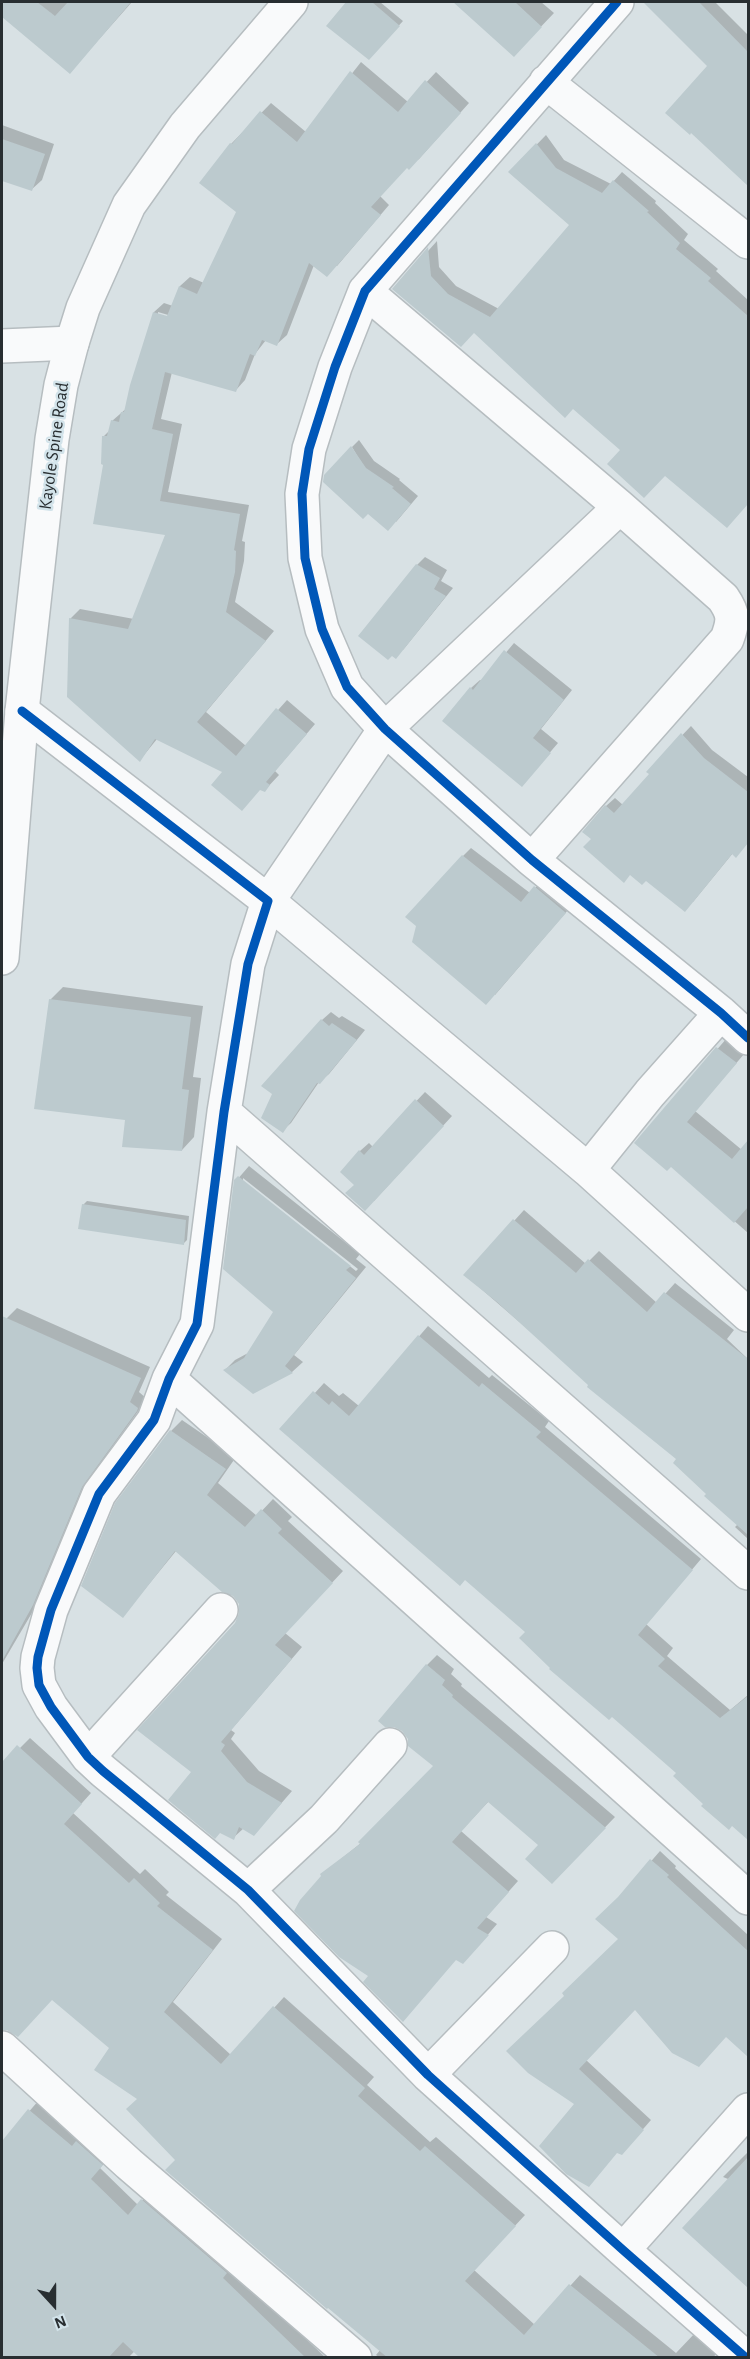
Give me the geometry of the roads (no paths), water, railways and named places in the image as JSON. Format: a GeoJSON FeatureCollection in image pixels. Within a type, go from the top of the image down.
{"type":"FeatureCollection","features":[{"type":"Feature","properties":{"kind":"street","name":"Kayole Spine Road"},"geometry":{"type":"LineString","coordinates":[[2,958],[22,711],[52,439],[61,385],[72,343],[83,308],[129,205],[185,126],[291,2]]}},
{"type":"Feature","properties":{"kind":"street"},"geometry":{"type":"LineString","coordinates":[[617,2],[365,291],[335,367],[309,449],[302,494],[305,558],[322,629],[347,687],[385,729],[532,860],[721,1013],[748,1038]]}},
{"type":"Feature","properties":{"kind":"street"},"geometry":{"type":"LineString","coordinates":[[546,82],[748,242]]}},
{"type":"Feature","properties":{"kind":"street"},"geometry":{"type":"LineString","coordinates":[[365,291],[620,507],[723,598],[740,602],[727,639],[532,860]]}},
{"type":"Feature","properties":{"kind":"street"},"geometry":{"type":"LineString","coordinates":[[2,346],[72,343]]}},
{"type":"Feature","properties":{"kind":"street"},"geometry":{"type":"LineString","coordinates":[[620,507],[385,729],[268,901],[248,964],[224,1112],[197,1324],[169,1379],[154,1420],[99,1494],[51,1610],[37,1668],[39,1685],[51,1707],[88,1757],[248,1890],[428,2075],[746,2358]]}},
{"type":"Feature","properties":{"kind":"street"},"geometry":{"type":"LineString","coordinates":[[22,711],[268,901],[588,1170],[748,1315]]}},
{"type":"Feature","properties":{"kind":"street"},"geometry":{"type":"LineString","coordinates":[[588,1170],[721,1013]]}},
{"type":"Feature","properties":{"kind":"street"},"geometry":{"type":"LineString","coordinates":[[224,1112],[748,1573]]}},
{"type":"Feature","properties":{"kind":"street"},"geometry":{"type":"LineString","coordinates":[[169,1379],[748,1898]]}},
{"type":"Feature","properties":{"kind":"street"},"geometry":{"type":"LineString","coordinates":[[88,1757],[221,1610]]}},
{"type":"Feature","properties":{"kind":"street"},"geometry":{"type":"LineString","coordinates":[[248,1890],[324,1819],[390,1745]]}},
{"type":"Feature","properties":{"kind":"street"},"geometry":{"type":"LineString","coordinates":[[428,2075],[552,1948]]}},
{"type":"Feature","properties":{"kind":"street"},"geometry":{"type":"LineString","coordinates":[[2,2048],[129,2164],[355,2358]]}},
{"type":"Feature","properties":{"kind":"street"},"geometry":{"type":"LineString","coordinates":[[623,2250],[748,2110]]}}]}
